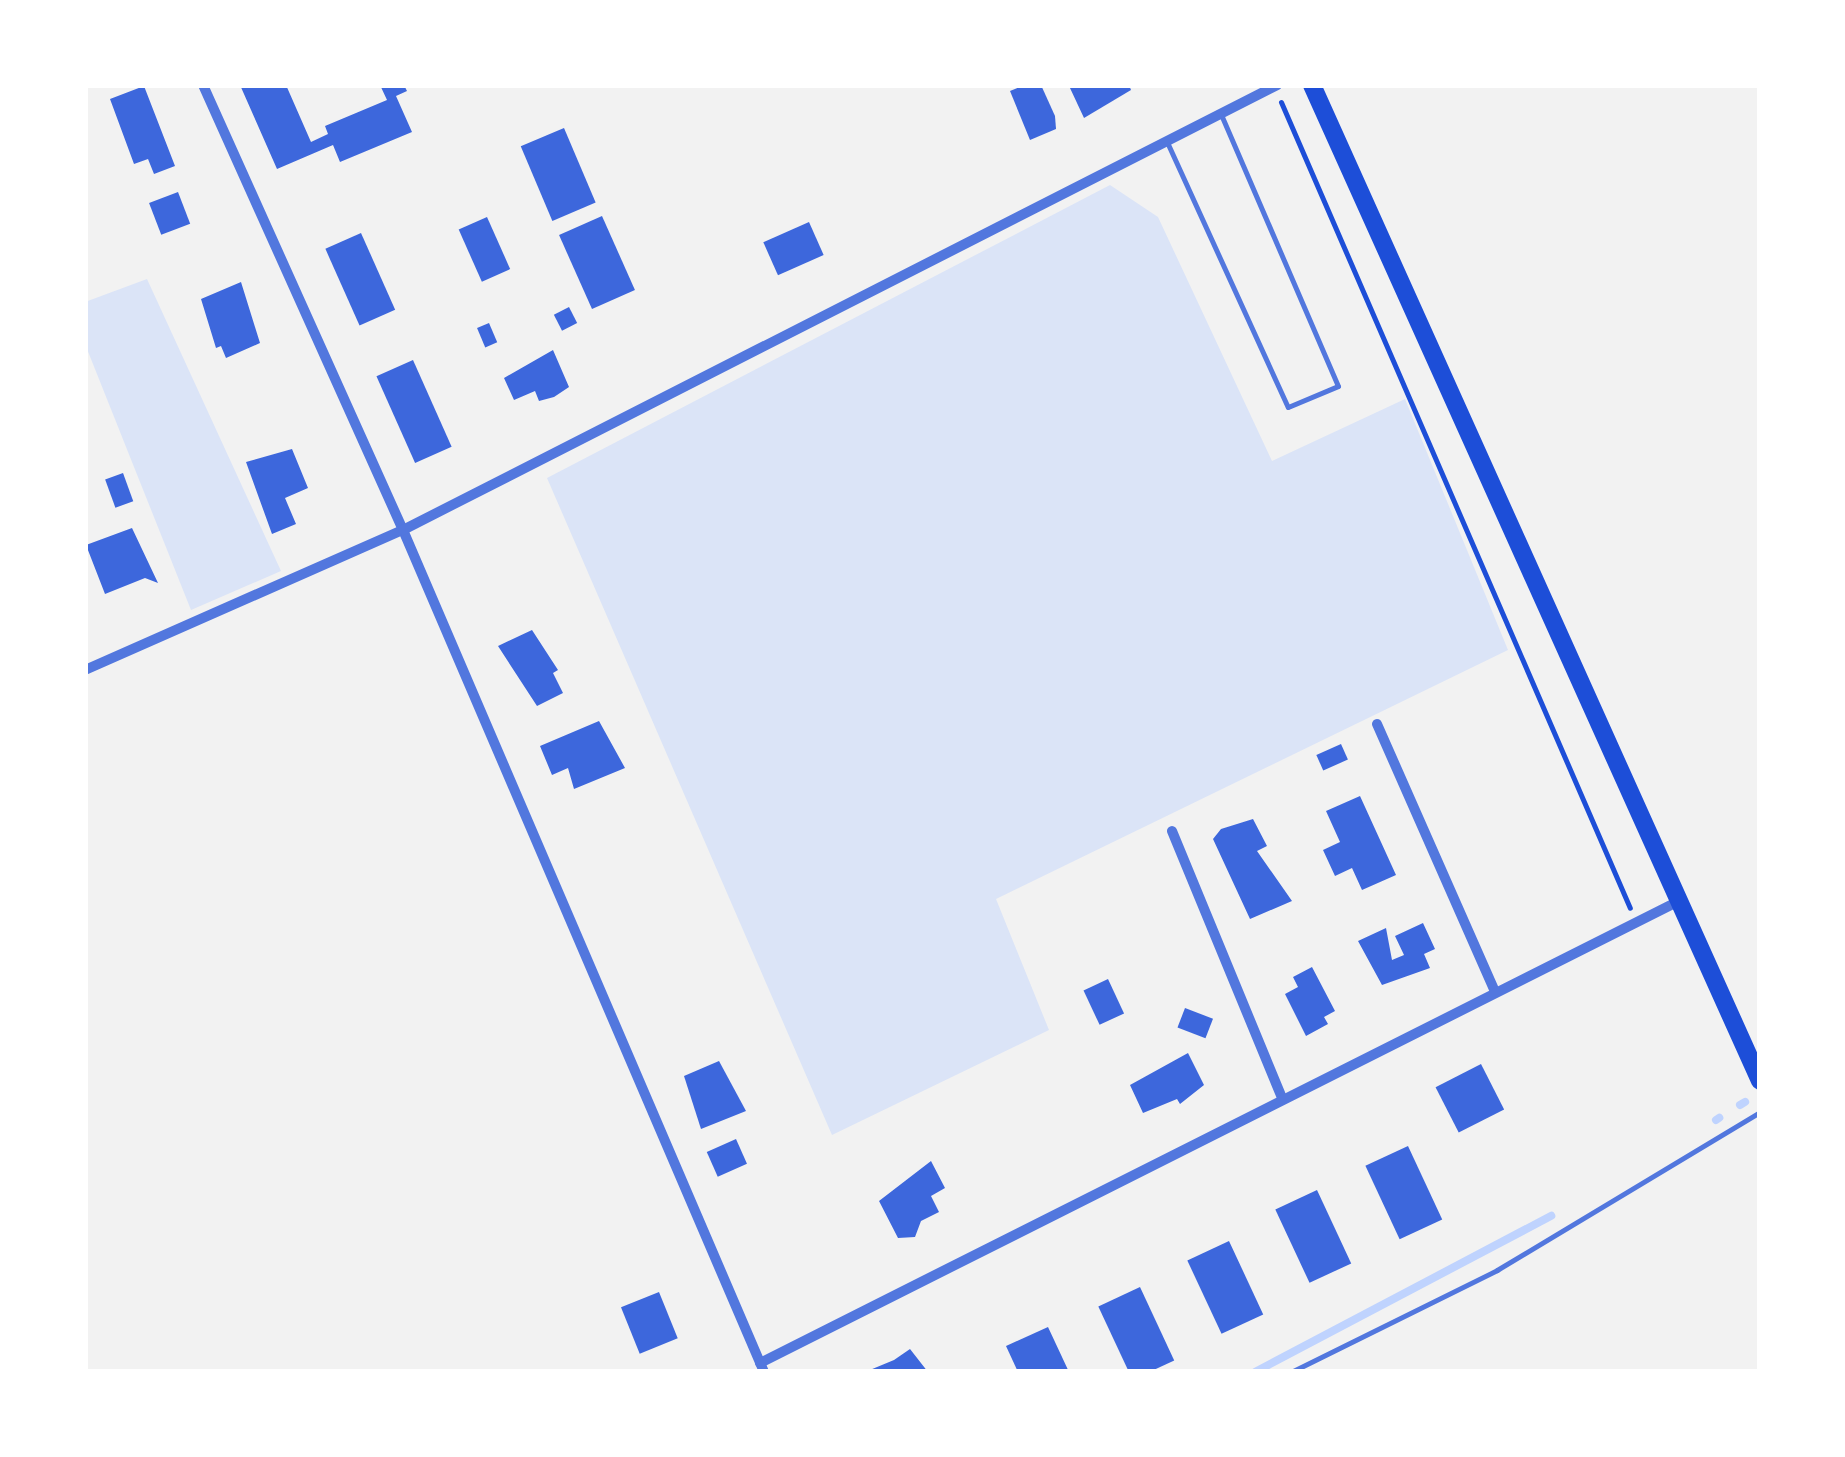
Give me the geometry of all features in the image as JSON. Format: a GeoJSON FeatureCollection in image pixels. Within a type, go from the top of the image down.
{"type":"FeatureCollection","features":[{"type":"Feature","properties":{"kind":"main road"},"geometry":{"type":"LineString","coordinates":[[1312,85],[1760,1081]]}},
{"type":"Feature","properties":{"kind":"street"},"geometry":{"type":"LineString","coordinates":[[203,85],[403,530],[762,1367],[1282,1098],[1678,901]]}},
{"type":"Feature","properties":{"kind":"street"},"geometry":{"type":"LineString","coordinates":[[85,670],[403,530],[1276,86]]}},
{"type":"Feature","properties":{"kind":"street"},"geometry":{"type":"LineString","coordinates":[[1377,724],[1495,991]]}},
{"type":"Feature","properties":{"kind":"street"},"geometry":{"type":"LineString","coordinates":[[1172,831],[1282,1098]]}},
{"type":"Feature","properties":{"kind":"lane"},"geometry":{"type":"LineString","coordinates":[[1166,142],[1288,407],[1338,386],[1221,113]]}},
{"type":"Feature","properties":{"kind":"lane"},"geometry":{"type":"LineString","coordinates":[[1291,1372],[1497,1270],[1760,1112]]}},
{"type":"Feature","properties":{"kind":"path"},"geometry":{"type":"LineString","coordinates":[[1276,86],[1636,922]]}},
{"type":"Feature","properties":{"kind":"shaded area"},"geometry":{"type":"Polygon","coordinates":[[[1110,185],[1158,217],[1272,461],[1405,399],[1508,650],[996,899],[1049,1030],[832,1135],[547,478],[1110,185]]]}},
{"type":"Feature","properties":{"kind":"shaded area"},"geometry":{"type":"Polygon","coordinates":[[[147,279],[281,571],[191,610],[85,344],[85,302],[147,279]]]}},
{"type":"Feature","properties":{"kind":"building"},"geometry":{"type":"Polygon","coordinates":[[[240,85],[286,85],[311,142],[328,134],[325,126],[387,100],[380,85],[404,85],[407,91],[396,96],[412,132],[340,162],[333,145],[277,169],[240,85]]]}},
{"type":"Feature","properties":{"kind":"building"},"geometry":{"type":"Polygon","coordinates":[[[1025,85],[1041,85],[1055,116],[1056,129],[1030,140],[1010,91],[1025,85]]]}},
{"type":"Feature","properties":{"kind":"building"},"geometry":{"type":"Polygon","coordinates":[[[1129,85],[1131,90],[1084,118],[1070,88],[1129,85]]]}},
{"type":"Feature","properties":{"kind":"building"},"geometry":{"type":"Polygon","coordinates":[[[144,86],[175,166],[154,174],[148,159],[134,164],[110,99],[144,86]]]}},
{"type":"Feature","properties":{"kind":"building"},"geometry":{"type":"Polygon","coordinates":[[[564,128],[596,203],[552,221],[521,146],[564,128]]]}},
{"type":"Feature","properties":{"kind":"building"},"geometry":{"type":"Polygon","coordinates":[[[178,192],[190,224],[161,235],[149,203],[178,192]]]}},
{"type":"Feature","properties":{"kind":"building"},"geometry":{"type":"Polygon","coordinates":[[[602,216],[635,290],[592,309],[559,235],[602,216]]]}},
{"type":"Feature","properties":{"kind":"building"},"geometry":{"type":"Polygon","coordinates":[[[487,217],[510,269],[482,282],[459,230],[487,217]]]}},
{"type":"Feature","properties":{"kind":"building"},"geometry":{"type":"Polygon","coordinates":[[[809,222],[824,255],[778,275],[763,242],[809,222]]]}},
{"type":"Feature","properties":{"kind":"building"},"geometry":{"type":"Polygon","coordinates":[[[361,233],[395,310],[360,326],[325,249],[361,233]]]}},
{"type":"Feature","properties":{"kind":"building"},"geometry":{"type":"Polygon","coordinates":[[[241,282],[260,343],[226,358],[221,346],[216,348],[201,299],[241,282]]]}},
{"type":"Feature","properties":{"kind":"building"},"geometry":{"type":"Polygon","coordinates":[[[569,307],[577,323],[562,331],[554,315],[569,307]]]}},
{"type":"Feature","properties":{"kind":"building"},"geometry":{"type":"Polygon","coordinates":[[[489,323],[497,342],[485,347],[477,328],[489,323]]]}},
{"type":"Feature","properties":{"kind":"building"},"geometry":{"type":"Polygon","coordinates":[[[553,350],[569,387],[539,401],[535,391],[514,400],[504,378],[553,350]]]}},
{"type":"Feature","properties":{"kind":"building"},"geometry":{"type":"Polygon","coordinates":[[[413,360],[452,447],[415,463],[376,376],[413,360]]]}},
{"type":"Feature","properties":{"kind":"building"},"geometry":{"type":"Polygon","coordinates":[[[292,449],[308,488],[285,498],[296,524],[272,534],[246,462],[292,449]]]}},
{"type":"Feature","properties":{"kind":"building"},"geometry":{"type":"Polygon","coordinates":[[[123,473],[133,501],[115,508],[105,479],[123,473]]]}},
{"type":"Feature","properties":{"kind":"building"},"geometry":{"type":"Polygon","coordinates":[[[132,528],[158,583],[145,578],[105,594],[86,545],[132,528]]]}},
{"type":"Feature","properties":{"kind":"building"},"geometry":{"type":"Polygon","coordinates":[[[532,630],[558,670],[553,673],[563,693],[537,706],[498,646],[532,630]]]}},
{"type":"Feature","properties":{"kind":"building"},"geometry":{"type":"Polygon","coordinates":[[[599,721],[625,768],[574,789],[568,768],[552,775],[540,746],[599,721]]]}},
{"type":"Feature","properties":{"kind":"building"},"geometry":{"type":"Polygon","coordinates":[[[1341,744],[1348,760],[1323,771],[1316,755],[1341,744]]]}},
{"type":"Feature","properties":{"kind":"building"},"geometry":{"type":"Polygon","coordinates":[[[1360,796],[1396,875],[1362,890],[1352,868],[1335,876],[1323,850],[1340,842],[1326,811],[1360,796]]]}},
{"type":"Feature","properties":{"kind":"building"},"geometry":{"type":"Polygon","coordinates":[[[1253,819],[1267,846],[1257,851],[1292,901],[1250,919],[1213,839],[1221,829],[1253,819]]]}},
{"type":"Feature","properties":{"kind":"building"},"geometry":{"type":"Polygon","coordinates":[[[1423,923],[1435,949],[1424,954],[1430,968],[1382,985],[1358,941],[1386,928],[1392,960],[1404,955],[1395,936],[1423,923]]]}},
{"type":"Feature","properties":{"kind":"building"},"geometry":{"type":"Polygon","coordinates":[[[1312,967],[1335,1011],[1324,1017],[1328,1024],[1306,1036],[1285,994],[1298,987],[1293,977],[1312,967]]]}},
{"type":"Feature","properties":{"kind":"building"},"geometry":{"type":"Polygon","coordinates":[[[1108,979],[1124,1013],[1100,1025],[1084,990],[1108,979]]]}},
{"type":"Feature","properties":{"kind":"building"},"geometry":{"type":"Polygon","coordinates":[[[1185,1008],[1213,1019],[1205,1038],[1177,1028],[1185,1008]]]}},
{"type":"Feature","properties":{"kind":"building"},"geometry":{"type":"Polygon","coordinates":[[[1188,1053],[1204,1085],[1180,1104],[1177,1099],[1143,1113],[1130,1085],[1188,1053]]]}},
{"type":"Feature","properties":{"kind":"building"},"geometry":{"type":"Polygon","coordinates":[[[719,1061],[746,1111],[701,1129],[684,1076],[719,1061]]]}},
{"type":"Feature","properties":{"kind":"building"},"geometry":{"type":"Polygon","coordinates":[[[1481,1064],[1504,1109],[1459,1133],[1436,1087],[1481,1064]]]}},
{"type":"Feature","properties":{"kind":"building"},"geometry":{"type":"Polygon","coordinates":[[[736,1139],[747,1164],[718,1177],[707,1152],[736,1139]]]}},
{"type":"Feature","properties":{"kind":"building"},"geometry":{"type":"Polygon","coordinates":[[[1408,1146],[1442,1219],[1400,1239],[1365,1166],[1408,1146]]]}},
{"type":"Feature","properties":{"kind":"building"},"geometry":{"type":"Polygon","coordinates":[[[931,1161],[945,1188],[931,1196],[939,1212],[921,1221],[915,1237],[898,1238],[879,1201],[931,1161]]]}},
{"type":"Feature","properties":{"kind":"building"},"geometry":{"type":"Polygon","coordinates":[[[1317,1190],[1351,1263],[1310,1283],[1275,1209],[1317,1190]]]}},
{"type":"Feature","properties":{"kind":"building"},"geometry":{"type":"Polygon","coordinates":[[[1229,1241],[1263,1314],[1222,1334],[1187,1260],[1229,1241]]]}},
{"type":"Feature","properties":{"kind":"building"},"geometry":{"type":"Polygon","coordinates":[[[1140,1287],[1174,1360],[1149,1372],[1129,1372],[1098,1306],[1140,1287]]]}},
{"type":"Feature","properties":{"kind":"building"},"geometry":{"type":"Polygon","coordinates":[[[659,1292],[678,1338],[640,1354],[621,1307],[659,1292]]]}},
{"type":"Feature","properties":{"kind":"building"},"geometry":{"type":"Polygon","coordinates":[[[1048,1327],[1069,1372],[1018,1372],[1006,1346],[1048,1327]]]}},
{"type":"Feature","properties":{"kind":"building"},"geometry":{"type":"Polygon","coordinates":[[[910,1349],[928,1372],[865,1372],[894,1360],[910,1349]]]}},
{"type":"Feature","properties":{"kind":"waterway"},"geometry":{"type":"LineString","coordinates":[[1740,1105],[1745,1102]]}},
{"type":"Feature","properties":{"kind":"waterway"},"geometry":{"type":"LineString","coordinates":[[1255,1372],[1551,1216]]}}]}
